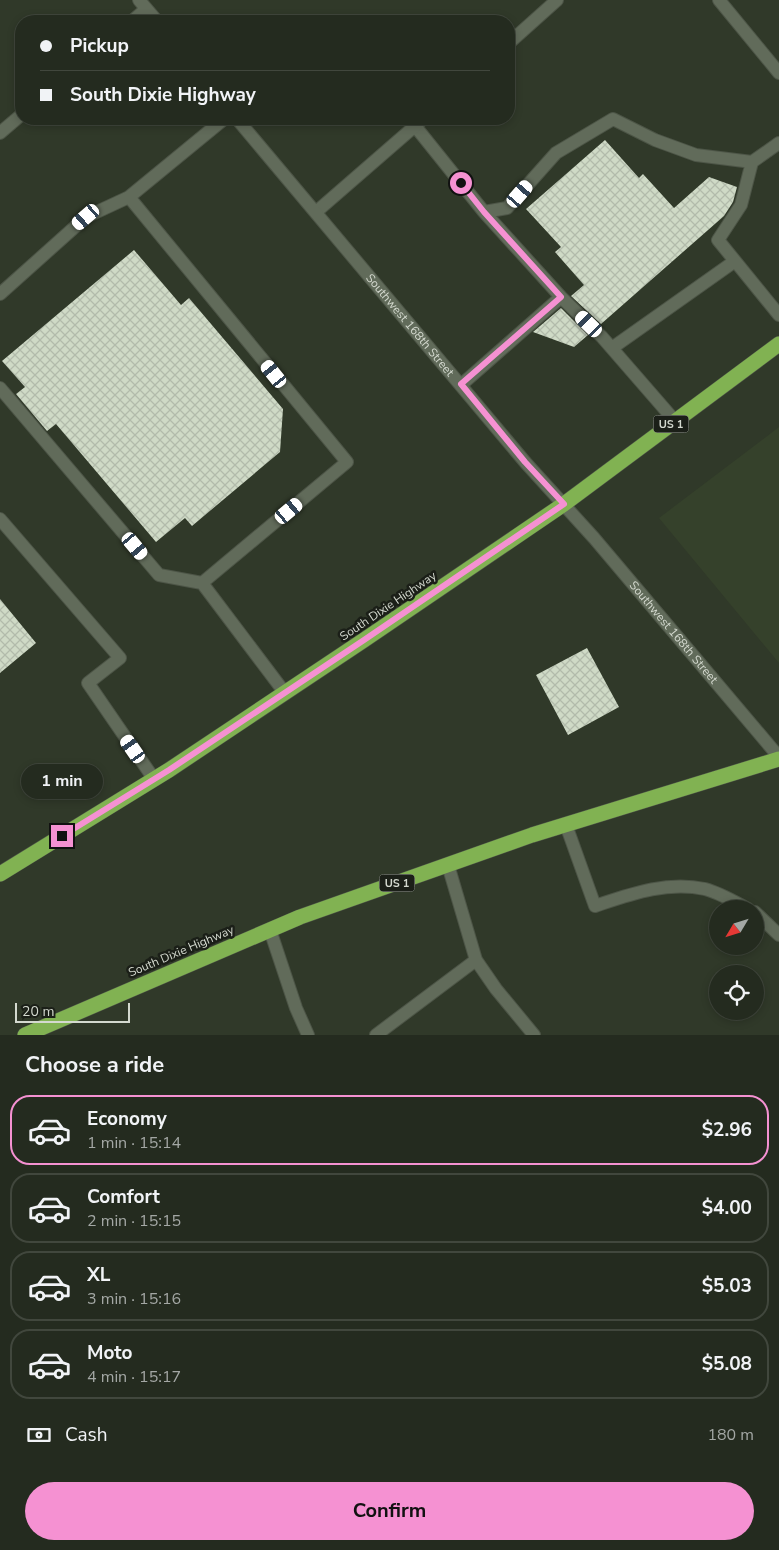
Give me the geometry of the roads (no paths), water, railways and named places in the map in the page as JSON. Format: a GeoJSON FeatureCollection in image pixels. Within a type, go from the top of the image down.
{"type":"FeatureCollection","features":[{"type":"Feature","properties":{"kind":"highway","name":"South Dixie Highway"},"geometry":{"type":"LineString","coordinates":[[0,874],[154,779],[564,504],[779,344]]}},
{"type":"Feature","properties":{"kind":"highway","name":"South Dixie Highway"},"geometry":{"type":"LineString","coordinates":[[24,1035],[300,917],[448,864],[779,758]]}},
{"type":"Feature","properties":{"kind":"street"},"geometry":{"type":"LineString","coordinates":[[515,38],[557,0]]}},
{"type":"Feature","properties":{"kind":"street"},"geometry":{"type":"LineString","coordinates":[[719,0],[779,73]]}},
{"type":"Feature","properties":{"kind":"street"},"geometry":{"type":"LineString","coordinates":[[136,15],[143,4],[151,15]]}},
{"type":"Feature","properties":{"kind":"street"},"geometry":{"type":"LineString","coordinates":[[484,212],[507,208],[556,153],[613,119],[655,140],[696,155],[752,162]]}},
{"type":"Feature","properties":{"kind":"street"},"geometry":{"type":"LineString","coordinates":[[0,133],[15,120]]}},
{"type":"Feature","properties":{"kind":"street"},"geometry":{"type":"LineString","coordinates":[[0,294],[86,217],[129,197],[217,125]]}},
{"type":"Feature","properties":{"kind":"street","name":"Southwest 168th Street"},"geometry":{"type":"LineString","coordinates":[[242,125],[525,462],[621,569],[779,758]]}},
{"type":"Feature","properties":{"kind":"street"},"geometry":{"type":"LineString","coordinates":[[316,212],[416,125]]}},
{"type":"Feature","properties":{"kind":"street"},"geometry":{"type":"LineString","coordinates":[[421,125],[484,212],[561,297],[612,348],[675,421]]}},
{"type":"Feature","properties":{"kind":"street"},"geometry":{"type":"LineString","coordinates":[[779,143],[752,162],[741,205],[718,240],[779,315]]}},
{"type":"Feature","properties":{"kind":"street"},"geometry":{"type":"LineString","coordinates":[[129,197],[347,462],[202,583]]}},
{"type":"Feature","properties":{"kind":"street"},"geometry":{"type":"LineString","coordinates":[[612,348],[735,261]]}},
{"type":"Feature","properties":{"kind":"street"},"geometry":{"type":"LineString","coordinates":[[461,384],[561,297]]}},
{"type":"Feature","properties":{"kind":"street"},"geometry":{"type":"LineString","coordinates":[[0,388],[159,575],[202,583],[284,693]]}},
{"type":"Feature","properties":{"kind":"street"},"geometry":{"type":"LineString","coordinates":[[0,519],[120,658],[88,683],[154,779]]}},
{"type":"Feature","properties":{"kind":"street"},"geometry":{"type":"LineString","coordinates":[[566,825],[595,906],[639,891],[669,886],[706,890],[732,900]]}},
{"type":"Feature","properties":{"kind":"street"},"geometry":{"type":"LineString","coordinates":[[448,864],[476,960],[496,989],[534,1035]]}},
{"type":"Feature","properties":{"kind":"street"},"geometry":{"type":"LineString","coordinates":[[764,921],[779,935]]}},
{"type":"Feature","properties":{"kind":"street"},"geometry":{"type":"LineString","coordinates":[[270,930],[296,1008],[308,1035]]}},
{"type":"Feature","properties":{"kind":"street"},"geometry":{"type":"LineString","coordinates":[[376,1035],[476,960]]}}]}
